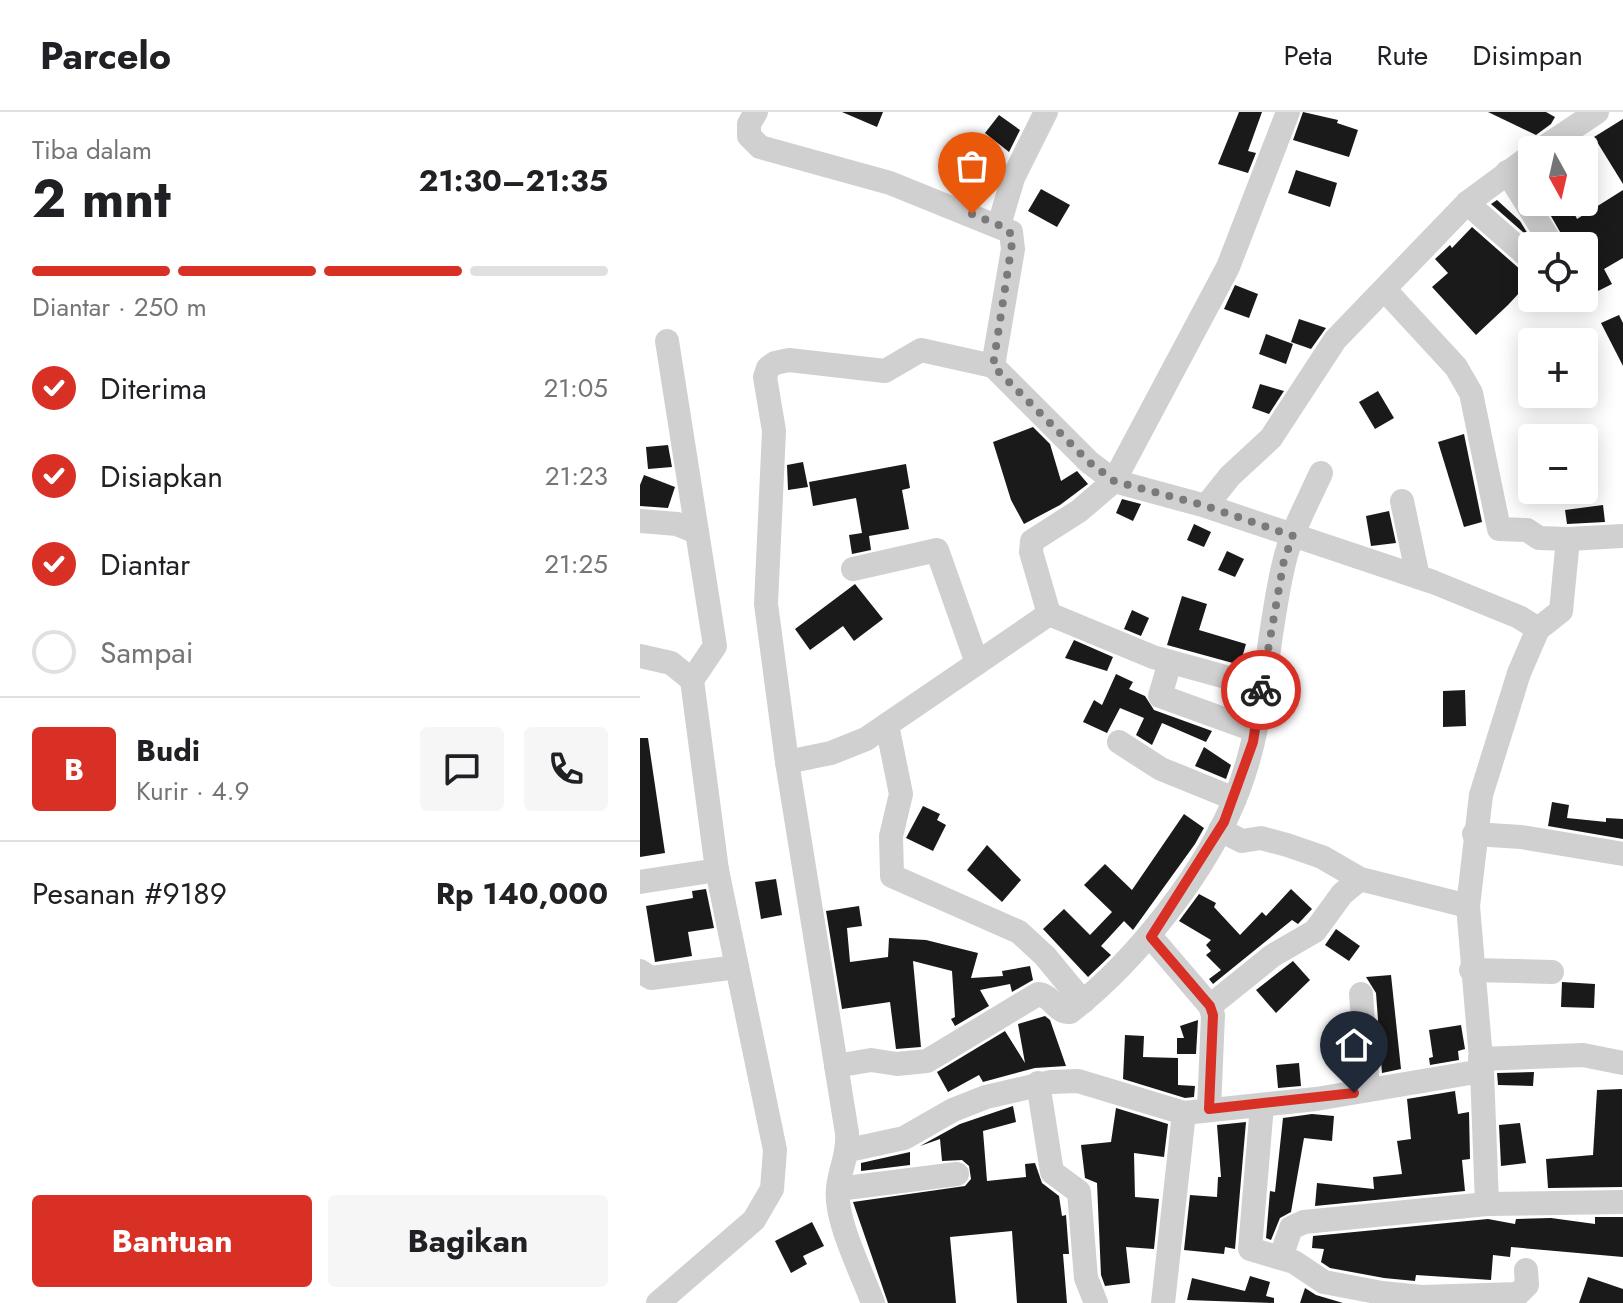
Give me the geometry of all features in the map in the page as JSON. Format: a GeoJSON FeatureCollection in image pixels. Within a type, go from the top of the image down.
{"type":"FeatureCollection","features":[{"type":"Feature","properties":{"kind":"street"},"geometry":{"type":"LineString","coordinates":[[756,112],[749,124],[749,136],[760,147],[890,183],[1011,232],[1013,249],[993,366]]}},
{"type":"Feature","properties":{"kind":"street"},"geometry":{"type":"LineString","coordinates":[[999,225],[1013,178],[1046,112]]}},
{"type":"Feature","properties":{"kind":"street"},"geometry":{"type":"LineString","coordinates":[[1049,614],[1031,552],[1032,541],[1079,511],[1114,481],[1228,267],[1288,112]]}},
{"type":"Feature","properties":{"kind":"street"},"geometry":{"type":"LineString","coordinates":[[1561,136],[1597,112]]}},
{"type":"Feature","properties":{"kind":"street"},"geometry":{"type":"LineString","coordinates":[[1206,506],[1230,476],[1271,438],[1335,340],[1467,203],[1518,165]]}},
{"type":"Feature","properties":{"kind":"street"},"geometry":{"type":"LineString","coordinates":[[1507,172],[1544,232]]}},
{"type":"Feature","properties":{"kind":"street"},"geometry":{"type":"LineString","coordinates":[[1467,203],[1518,248]]}},
{"type":"Feature","properties":{"kind":"street"},"geometry":{"type":"LineString","coordinates":[[1385,290],[1456,367],[1471,393],[1499,529],[1527,530],[1539,538],[1623,536]]}},
{"type":"Feature","properties":{"kind":"street"},"geometry":{"type":"LineString","coordinates":[[658,1303],[754,1220],[772,1189],[775,1150],[717,870],[692,680],[715,646],[667,341]]}},
{"type":"Feature","properties":{"kind":"street"},"geometry":{"type":"LineString","coordinates":[[873,1303],[848,1237],[838,1189],[849,1150],[787,762],[766,604],[774,463],[774,431],[764,386],[768,368],[775,363],[807,361],[885,371],[921,350],[993,366],[1089,462],[1114,481],[1206,506],[1418,577],[1519,617],[1538,629]]}},
{"type":"Feature","properties":{"kind":"street"},"geometry":{"type":"LineString","coordinates":[[836,1066],[871,1060],[897,1064],[927,1061],[1038,994],[1045,995],[1066,1013],[1083,1002],[1151,937],[1220,830],[1235,799],[1254,730],[1284,560],[1321,473]]}},
{"type":"Feature","properties":{"kind":"street"},"geometry":{"type":"LineString","coordinates":[[1402,501],[1418,577]]}},
{"type":"Feature","properties":{"kind":"street"},"geometry":{"type":"LineString","coordinates":[[640,521],[677,524],[697,532]]}},
{"type":"Feature","properties":{"kind":"street"},"geometry":{"type":"LineString","coordinates":[[1487,1204],[1481,1065],[1468,906],[1474,834],[1493,754],[1519,673],[1538,629],[1561,611],[1568,539]]}},
{"type":"Feature","properties":{"kind":"street"},"geometry":{"type":"LineString","coordinates":[[853,569],[937,550],[977,663]]}},
{"type":"Feature","properties":{"kind":"street"},"geometry":{"type":"LineString","coordinates":[[1049,614],[1170,662],[1262,687]]}},
{"type":"Feature","properties":{"kind":"street"},"geometry":{"type":"LineString","coordinates":[[787,762],[849,746],[887,725],[1049,614]]}},
{"type":"Feature","properties":{"kind":"street"},"geometry":{"type":"LineString","coordinates":[[640,656],[671,663],[692,680]]}},
{"type":"Feature","properties":{"kind":"street"},"geometry":{"type":"LineString","coordinates":[[1170,662],[1160,696],[1254,730]]}},
{"type":"Feature","properties":{"kind":"street"},"geometry":{"type":"LineString","coordinates":[[887,725],[901,794],[891,836],[892,876],[1019,932],[1045,956],[1083,1002]]}},
{"type":"Feature","properties":{"kind":"street"},"geometry":{"type":"LineString","coordinates":[[1119,742],[1161,769],[1235,799]]}},
{"type":"Feature","properties":{"kind":"street"},"geometry":{"type":"LineString","coordinates":[[1220,830],[1242,841],[1261,838],[1322,857],[1360,879],[1468,906]]}},
{"type":"Feature","properties":{"kind":"street"},"geometry":{"type":"LineString","coordinates":[[1474,834],[1521,837],[1623,854]]}},
{"type":"Feature","properties":{"kind":"street"},"geometry":{"type":"LineString","coordinates":[[640,882],[717,870]]}},
{"type":"Feature","properties":{"kind":"street"},"geometry":{"type":"LineString","coordinates":[[1210,1006],[1272,956],[1315,931],[1342,894],[1360,879]]}},
{"type":"Feature","properties":{"kind":"street"},"geometry":{"type":"LineString","coordinates":[[1151,937],[1210,1006],[1213,1015],[1209,1109]]}},
{"type":"Feature","properties":{"kind":"street"},"geometry":{"type":"LineString","coordinates":[[640,971],[651,978],[737,967]]}},
{"type":"Feature","properties":{"kind":"street"},"geometry":{"type":"LineString","coordinates":[[1471,970],[1552,972]]}},
{"type":"Feature","properties":{"kind":"street"},"geometry":{"type":"LineString","coordinates":[[1361,994],[1368,1090]]}},
{"type":"Feature","properties":{"kind":"street"},"geometry":{"type":"LineString","coordinates":[[849,1150],[904,1138],[953,1110],[1038,1083],[1078,1081],[1184,1113],[1368,1090],[1481,1065],[1583,1055],[1623,1063]]}},
{"type":"Feature","properties":{"kind":"street"},"geometry":{"type":"LineString","coordinates":[[1038,1083],[1052,1172],[1079,1192],[1086,1278],[1096,1303]]}},
{"type":"Feature","properties":{"kind":"street"},"geometry":{"type":"LineString","coordinates":[[1262,1105],[1248,1244],[1250,1249],[1281,1257],[1324,1282],[1388,1299],[1518,1294],[1527,1285],[1526,1270]]}},
{"type":"Feature","properties":{"kind":"street"},"geometry":{"type":"LineString","coordinates":[[1163,1303],[1184,1113]]}},
{"type":"Feature","properties":{"kind":"street"},"geometry":{"type":"LineString","coordinates":[[838,1189],[957,1174]]}},
{"type":"Feature","properties":{"kind":"street"},"geometry":{"type":"LineString","coordinates":[[1281,1257],[1291,1228],[1297,1223],[1487,1204],[1623,1202]]}},
{"type":"Feature","properties":{"kind":"building"},"geometry":{"type":"Polygon","coordinates":[[[842,112],[883,112],[877,127],[842,112]]]}},
{"type":"Feature","properties":{"kind":"building"},"geometry":{"type":"Polygon","coordinates":[[[1239,112],[1262,112],[1248,151],[1256,153],[1248,173],[1218,164],[1239,112]]]}},
{"type":"Feature","properties":{"kind":"building"},"geometry":{"type":"Polygon","coordinates":[[[1303,112],[1338,120],[1337,123],[1358,130],[1349,157],[1293,140],[1303,112]]]}},
{"type":"Feature","properties":{"kind":"building"},"geometry":{"type":"Polygon","coordinates":[[[1488,112],[1546,112],[1555,117],[1536,135],[1488,112]]]}},
{"type":"Feature","properties":{"kind":"building"},"geometry":{"type":"Polygon","coordinates":[[[999,115],[1020,130],[1009,152],[985,133],[999,115]]]}},
{"type":"Feature","properties":{"kind":"building"},"geometry":{"type":"Polygon","coordinates":[[[1623,119],[1623,184],[1598,143],[1598,136],[1623,119]]]}},
{"type":"Feature","properties":{"kind":"building"},"geometry":{"type":"Polygon","coordinates":[[[1296,170],[1337,183],[1330,207],[1288,193],[1296,170]]]}},
{"type":"Feature","properties":{"kind":"building"},"geometry":{"type":"Polygon","coordinates":[[[1041,189],[1070,205],[1057,227],[1028,211],[1041,189]]]}},
{"type":"Feature","properties":{"kind":"building"},"geometry":{"type":"Polygon","coordinates":[[[1623,190],[1623,258],[1604,269],[1612,284],[1598,291],[1598,232],[1560,232],[1551,216],[1576,216],[1577,219],[1598,216],[1598,206],[1623,190]]]}},
{"type":"Feature","properties":{"kind":"building"},"geometry":{"type":"Polygon","coordinates":[[[1497,200],[1520,221],[1527,232],[1523,232],[1491,204],[1497,200]]]}},
{"type":"Feature","properties":{"kind":"building"},"geometry":{"type":"Polygon","coordinates":[[[1472,227],[1518,267],[1518,294],[1476,335],[1432,287],[1448,273],[1435,259],[1450,245],[1452,248],[1472,227]]]}},
{"type":"Feature","properties":{"kind":"building"},"geometry":{"type":"Polygon","coordinates":[[[1235,285],[1258,294],[1249,318],[1224,309],[1235,285]]]}},
{"type":"Feature","properties":{"kind":"building"},"geometry":{"type":"Polygon","coordinates":[[[1619,315],[1623,323],[1623,366],[1601,323],[1619,315]]]}},
{"type":"Feature","properties":{"kind":"building"},"geometry":{"type":"Polygon","coordinates":[[[1299,319],[1326,328],[1311,349],[1291,342],[1299,319]]]}},
{"type":"Feature","properties":{"kind":"building"},"geometry":{"type":"Polygon","coordinates":[[[1266,334],[1293,344],[1286,364],[1259,354],[1266,334]]]}},
{"type":"Feature","properties":{"kind":"building"},"geometry":{"type":"Polygon","coordinates":[[[1260,384],[1284,391],[1269,414],[1252,408],[1260,384]]]}},
{"type":"Feature","properties":{"kind":"building"},"geometry":{"type":"Polygon","coordinates":[[[1378,391],[1394,418],[1375,429],[1359,402],[1378,391]]]}},
{"type":"Feature","properties":{"kind":"building"},"geometry":{"type":"Polygon","coordinates":[[[1033,427],[1050,444],[1061,481],[1077,471],[1088,484],[1060,505],[1024,524],[1011,500],[993,442],[1033,427]]]}},
{"type":"Feature","properties":{"kind":"building"},"geometry":{"type":"Polygon","coordinates":[[[1464,434],[1482,522],[1464,527],[1438,442],[1464,434]]]}},
{"type":"Feature","properties":{"kind":"building"},"geometry":{"type":"Polygon","coordinates":[[[668,445],[672,467],[648,469],[646,447],[668,445]]]}},
{"type":"Feature","properties":{"kind":"building"},"geometry":{"type":"Polygon","coordinates":[[[803,462],[808,487],[788,490],[787,465],[803,462]]]}},
{"type":"Feature","properties":{"kind":"building"},"geometry":{"type":"Polygon","coordinates":[[[906,464],[910,488],[902,490],[909,529],[869,536],[871,550],[852,554],[849,535],[862,533],[856,498],[813,506],[809,482],[906,464]]]}},
{"type":"Feature","properties":{"kind":"building"},"geometry":{"type":"Polygon","coordinates":[[[644,475],[675,487],[668,508],[640,506],[640,485],[644,475]]]}},
{"type":"Feature","properties":{"kind":"building"},"geometry":{"type":"Polygon","coordinates":[[[1122,499],[1141,504],[1133,521],[1116,513],[1122,499]]]}},
{"type":"Feature","properties":{"kind":"building"},"geometry":{"type":"Polygon","coordinates":[[[1603,505],[1605,522],[1567,524],[1565,510],[1603,505]]]}},
{"type":"Feature","properties":{"kind":"building"},"geometry":{"type":"Polygon","coordinates":[[[1389,511],[1396,543],[1371,546],[1366,516],[1389,511]]]}},
{"type":"Feature","properties":{"kind":"building"},"geometry":{"type":"Polygon","coordinates":[[[1194,524],[1211,532],[1204,547],[1187,540],[1194,524]]]}},
{"type":"Feature","properties":{"kind":"building"},"geometry":{"type":"Polygon","coordinates":[[[1227,551],[1244,559],[1235,577],[1218,570],[1227,551]]]}},
{"type":"Feature","properties":{"kind":"building"},"geometry":{"type":"Polygon","coordinates":[[[855,584],[883,619],[854,641],[843,626],[810,650],[795,629],[855,584]]]}},
{"type":"Feature","properties":{"kind":"building"},"geometry":{"type":"Polygon","coordinates":[[[1182,596],[1207,604],[1199,630],[1246,644],[1240,665],[1167,645],[1182,596]]]}},
{"type":"Feature","properties":{"kind":"building"},"geometry":{"type":"Polygon","coordinates":[[[1132,610],[1149,618],[1141,636],[1124,629],[1132,610]]]}},
{"type":"Feature","properties":{"kind":"building"},"geometry":{"type":"Polygon","coordinates":[[[1074,640],[1113,657],[1107,671],[1065,658],[1074,640]]]}},
{"type":"Feature","properties":{"kind":"building"},"geometry":{"type":"Polygon","coordinates":[[[1116,674],[1133,682],[1129,689],[1145,696],[1154,710],[1212,731],[1206,742],[1162,723],[1152,745],[1136,735],[1144,718],[1120,708],[1107,733],[1083,722],[1094,700],[1102,705],[1116,674]]]}},
{"type":"Feature","properties":{"kind":"building"},"geometry":{"type":"Polygon","coordinates":[[[1465,690],[1466,726],[1443,727],[1443,691],[1465,690]]]}},
{"type":"Feature","properties":{"kind":"building"},"geometry":{"type":"Polygon","coordinates":[[[640,738],[648,738],[665,853],[640,857],[640,738]]]}},
{"type":"Feature","properties":{"kind":"building"},"geometry":{"type":"Polygon","coordinates":[[[1204,747],[1231,765],[1226,779],[1195,766],[1204,747]]]}},
{"type":"Feature","properties":{"kind":"building"},"geometry":{"type":"Polygon","coordinates":[[[1552,802],[1569,805],[1567,818],[1606,822],[1606,818],[1623,819],[1623,839],[1548,826],[1552,802]]]}},
{"type":"Feature","properties":{"kind":"building"},"geometry":{"type":"Polygon","coordinates":[[[923,806],[940,814],[937,820],[946,825],[933,851],[906,838],[923,806]]]}},
{"type":"Feature","properties":{"kind":"building"},"geometry":{"type":"Polygon","coordinates":[[[1184,814],[1204,828],[1195,844],[1133,930],[1124,921],[1101,946],[1111,955],[1088,977],[1043,929],[1064,909],[1090,935],[1112,912],[1084,885],[1105,864],[1132,890],[1184,814]]]}},
{"type":"Feature","properties":{"kind":"building"},"geometry":{"type":"Polygon","coordinates":[[[987,845],[1021,880],[1002,902],[967,870],[987,845]]]}},
{"type":"Feature","properties":{"kind":"building"},"geometry":{"type":"Polygon","coordinates":[[[776,879],[782,915],[761,919],[755,882],[776,879]]]}},
{"type":"Feature","properties":{"kind":"building"},"geometry":{"type":"Polygon","coordinates":[[[706,889],[714,928],[688,932],[692,956],[655,962],[646,906],[693,898],[692,891],[706,889]]]}},
{"type":"Feature","properties":{"kind":"building"},"geometry":{"type":"Polygon","coordinates":[[[1291,889],[1312,909],[1298,924],[1292,920],[1213,984],[1209,979],[1221,970],[1206,955],[1211,951],[1206,945],[1211,940],[1179,921],[1199,894],[1216,903],[1214,907],[1240,935],[1262,912],[1266,916],[1291,889]]]}},
{"type":"Feature","properties":{"kind":"building"},"geometry":{"type":"Polygon","coordinates":[[[859,906],[862,926],[847,928],[850,962],[888,957],[889,938],[926,940],[978,953],[971,978],[1003,976],[1002,971],[1030,966],[1033,980],[1012,992],[1010,984],[980,990],[989,1006],[955,1026],[951,1019],[955,1017],[952,971],[913,961],[921,1047],[896,1049],[890,1002],[842,1009],[826,911],[859,906]]]}},
{"type":"Feature","properties":{"kind":"building"},"geometry":{"type":"Polygon","coordinates":[[[1336,929],[1360,946],[1349,961],[1325,945],[1336,929]]]}},
{"type":"Feature","properties":{"kind":"building"},"geometry":{"type":"Polygon","coordinates":[[[1293,961],[1310,980],[1276,1013],[1256,990],[1293,961]]]}},
{"type":"Feature","properties":{"kind":"building"},"geometry":{"type":"Polygon","coordinates":[[[1391,975],[1401,1069],[1382,1073],[1376,993],[1366,977],[1391,975]]]}},
{"type":"Feature","properties":{"kind":"building"},"geometry":{"type":"Polygon","coordinates":[[[1562,982],[1595,984],[1594,1008],[1561,1007],[1562,982]]]}},
{"type":"Feature","properties":{"kind":"building"},"geometry":{"type":"Polygon","coordinates":[[[1045,1016],[1050,1020],[1066,1066],[1035,1068],[983,1082],[979,1075],[948,1092],[937,1072],[1005,1031],[1025,1063],[1018,1024],[1045,1016]]]}},
{"type":"Feature","properties":{"kind":"building"},"geometry":{"type":"Polygon","coordinates":[[[1198,1020],[1196,1054],[1177,1054],[1177,1038],[1184,1038],[1180,1026],[1198,1020]]]}},
{"type":"Feature","properties":{"kind":"building"},"geometry":{"type":"Polygon","coordinates":[[[1461,1025],[1465,1049],[1458,1051],[1459,1060],[1430,1065],[1429,1058],[1433,1057],[1429,1030],[1461,1025]]]}},
{"type":"Feature","properties":{"kind":"building"},"geometry":{"type":"Polygon","coordinates":[[[1125,1035],[1144,1036],[1143,1057],[1178,1058],[1178,1085],[1195,1086],[1194,1097],[1185,1098],[1123,1079],[1125,1035]]]}},
{"type":"Feature","properties":{"kind":"building"},"geometry":{"type":"Polygon","coordinates":[[[1299,1063],[1301,1086],[1278,1088],[1276,1065],[1299,1063]]]}},
{"type":"Feature","properties":{"kind":"building"},"geometry":{"type":"Polygon","coordinates":[[[1534,1072],[1533,1086],[1498,1085],[1497,1073],[1534,1072]]]}},
{"type":"Feature","properties":{"kind":"building"},"geometry":{"type":"Polygon","coordinates":[[[1622,1089],[1622,1187],[1548,1188],[1546,1159],[1593,1155],[1597,1090],[1622,1089]]]}},
{"type":"Feature","properties":{"kind":"building"},"geometry":{"type":"Polygon","coordinates":[[[1455,1091],[1458,1114],[1469,1112],[1470,1159],[1462,1160],[1465,1191],[1315,1206],[1317,1183],[1374,1189],[1373,1177],[1402,1174],[1397,1141],[1411,1139],[1407,1099],[1455,1091]]]}},
{"type":"Feature","properties":{"kind":"building"},"geometry":{"type":"Polygon","coordinates":[[[1013,1106],[1016,1122],[983,1131],[987,1181],[1026,1177],[1025,1164],[1035,1163],[1042,1183],[1059,1196],[1062,1216],[1066,1215],[1069,1254],[1063,1254],[1067,1303],[1017,1303],[1012,1231],[950,1237],[956,1303],[888,1303],[853,1202],[965,1186],[971,1179],[969,1166],[962,1160],[942,1161],[940,1139],[920,1146],[960,1124],[1013,1106]]]}},
{"type":"Feature","properties":{"kind":"building"},"geometry":{"type":"Polygon","coordinates":[[[1116,1108],[1168,1124],[1164,1157],[1134,1153],[1135,1197],[1159,1199],[1154,1249],[1126,1247],[1130,1283],[1105,1286],[1101,1275],[1097,1183],[1085,1178],[1081,1145],[1111,1142],[1116,1108]]]}},
{"type":"Feature","properties":{"kind":"building"},"geometry":{"type":"Polygon","coordinates":[[[1312,1114],[1334,1116],[1332,1141],[1304,1138],[1291,1212],[1280,1218],[1271,1240],[1266,1238],[1270,1191],[1275,1192],[1283,1118],[1312,1114]]]}},
{"type":"Feature","properties":{"kind":"building"},"geometry":{"type":"Polygon","coordinates":[[[1246,1122],[1235,1249],[1225,1247],[1224,1254],[1184,1250],[1190,1195],[1217,1197],[1218,1177],[1221,1177],[1217,1125],[1246,1122]]]}},
{"type":"Feature","properties":{"kind":"building"},"geometry":{"type":"Polygon","coordinates":[[[1520,1123],[1526,1163],[1501,1166],[1499,1125],[1520,1123]]]}},
{"type":"Feature","properties":{"kind":"building"},"geometry":{"type":"Polygon","coordinates":[[[910,1152],[910,1165],[861,1171],[861,1163],[910,1152]]]}},
{"type":"Feature","properties":{"kind":"building"},"geometry":{"type":"Polygon","coordinates":[[[1595,1217],[1623,1217],[1623,1257],[1511,1247],[1510,1257],[1493,1255],[1491,1280],[1416,1275],[1415,1281],[1384,1278],[1330,1268],[1321,1262],[1324,1249],[1312,1248],[1313,1236],[1488,1219],[1515,1224],[1516,1219],[1551,1218],[1595,1224],[1595,1217]]]}},
{"type":"Feature","properties":{"kind":"building"},"geometry":{"type":"Polygon","coordinates":[[[812,1222],[824,1246],[803,1256],[807,1264],[791,1273],[775,1241],[812,1222]]]}},
{"type":"Feature","properties":{"kind":"building"},"geometry":{"type":"Polygon","coordinates":[[[1250,1276],[1270,1282],[1266,1296],[1274,1298],[1274,1303],[1187,1300],[1192,1278],[1245,1291],[1250,1276]]]}},
{"type":"Feature","properties":{"kind":"building"},"geometry":{"type":"Polygon","coordinates":[[[1588,1277],[1623,1289],[1623,1303],[1579,1303],[1588,1277]]]}},
{"type":"Feature","properties":{"kind":"building"},"geometry":{"type":"Polygon","coordinates":[[[1305,1288],[1316,1295],[1343,1303],[1300,1303],[1305,1288]]]}},
{"type":"Feature","properties":{"kind":"way so far"},"geometry":{"type":"LineString","coordinates":[[972,214],[1006,228],[1013,237],[1011,267],[993,366],[1089,462],[1114,481],[1162,492],[1293,536],[1284,560],[1261,690]]}},
{"type":"Feature","properties":{"kind":"route"},"geometry":{"type":"LineString","coordinates":[[1261,690],[1253,742],[1239,789],[1224,822],[1151,937],[1210,1006],[1213,1015],[1209,1109],[1354,1093]]}}]}
